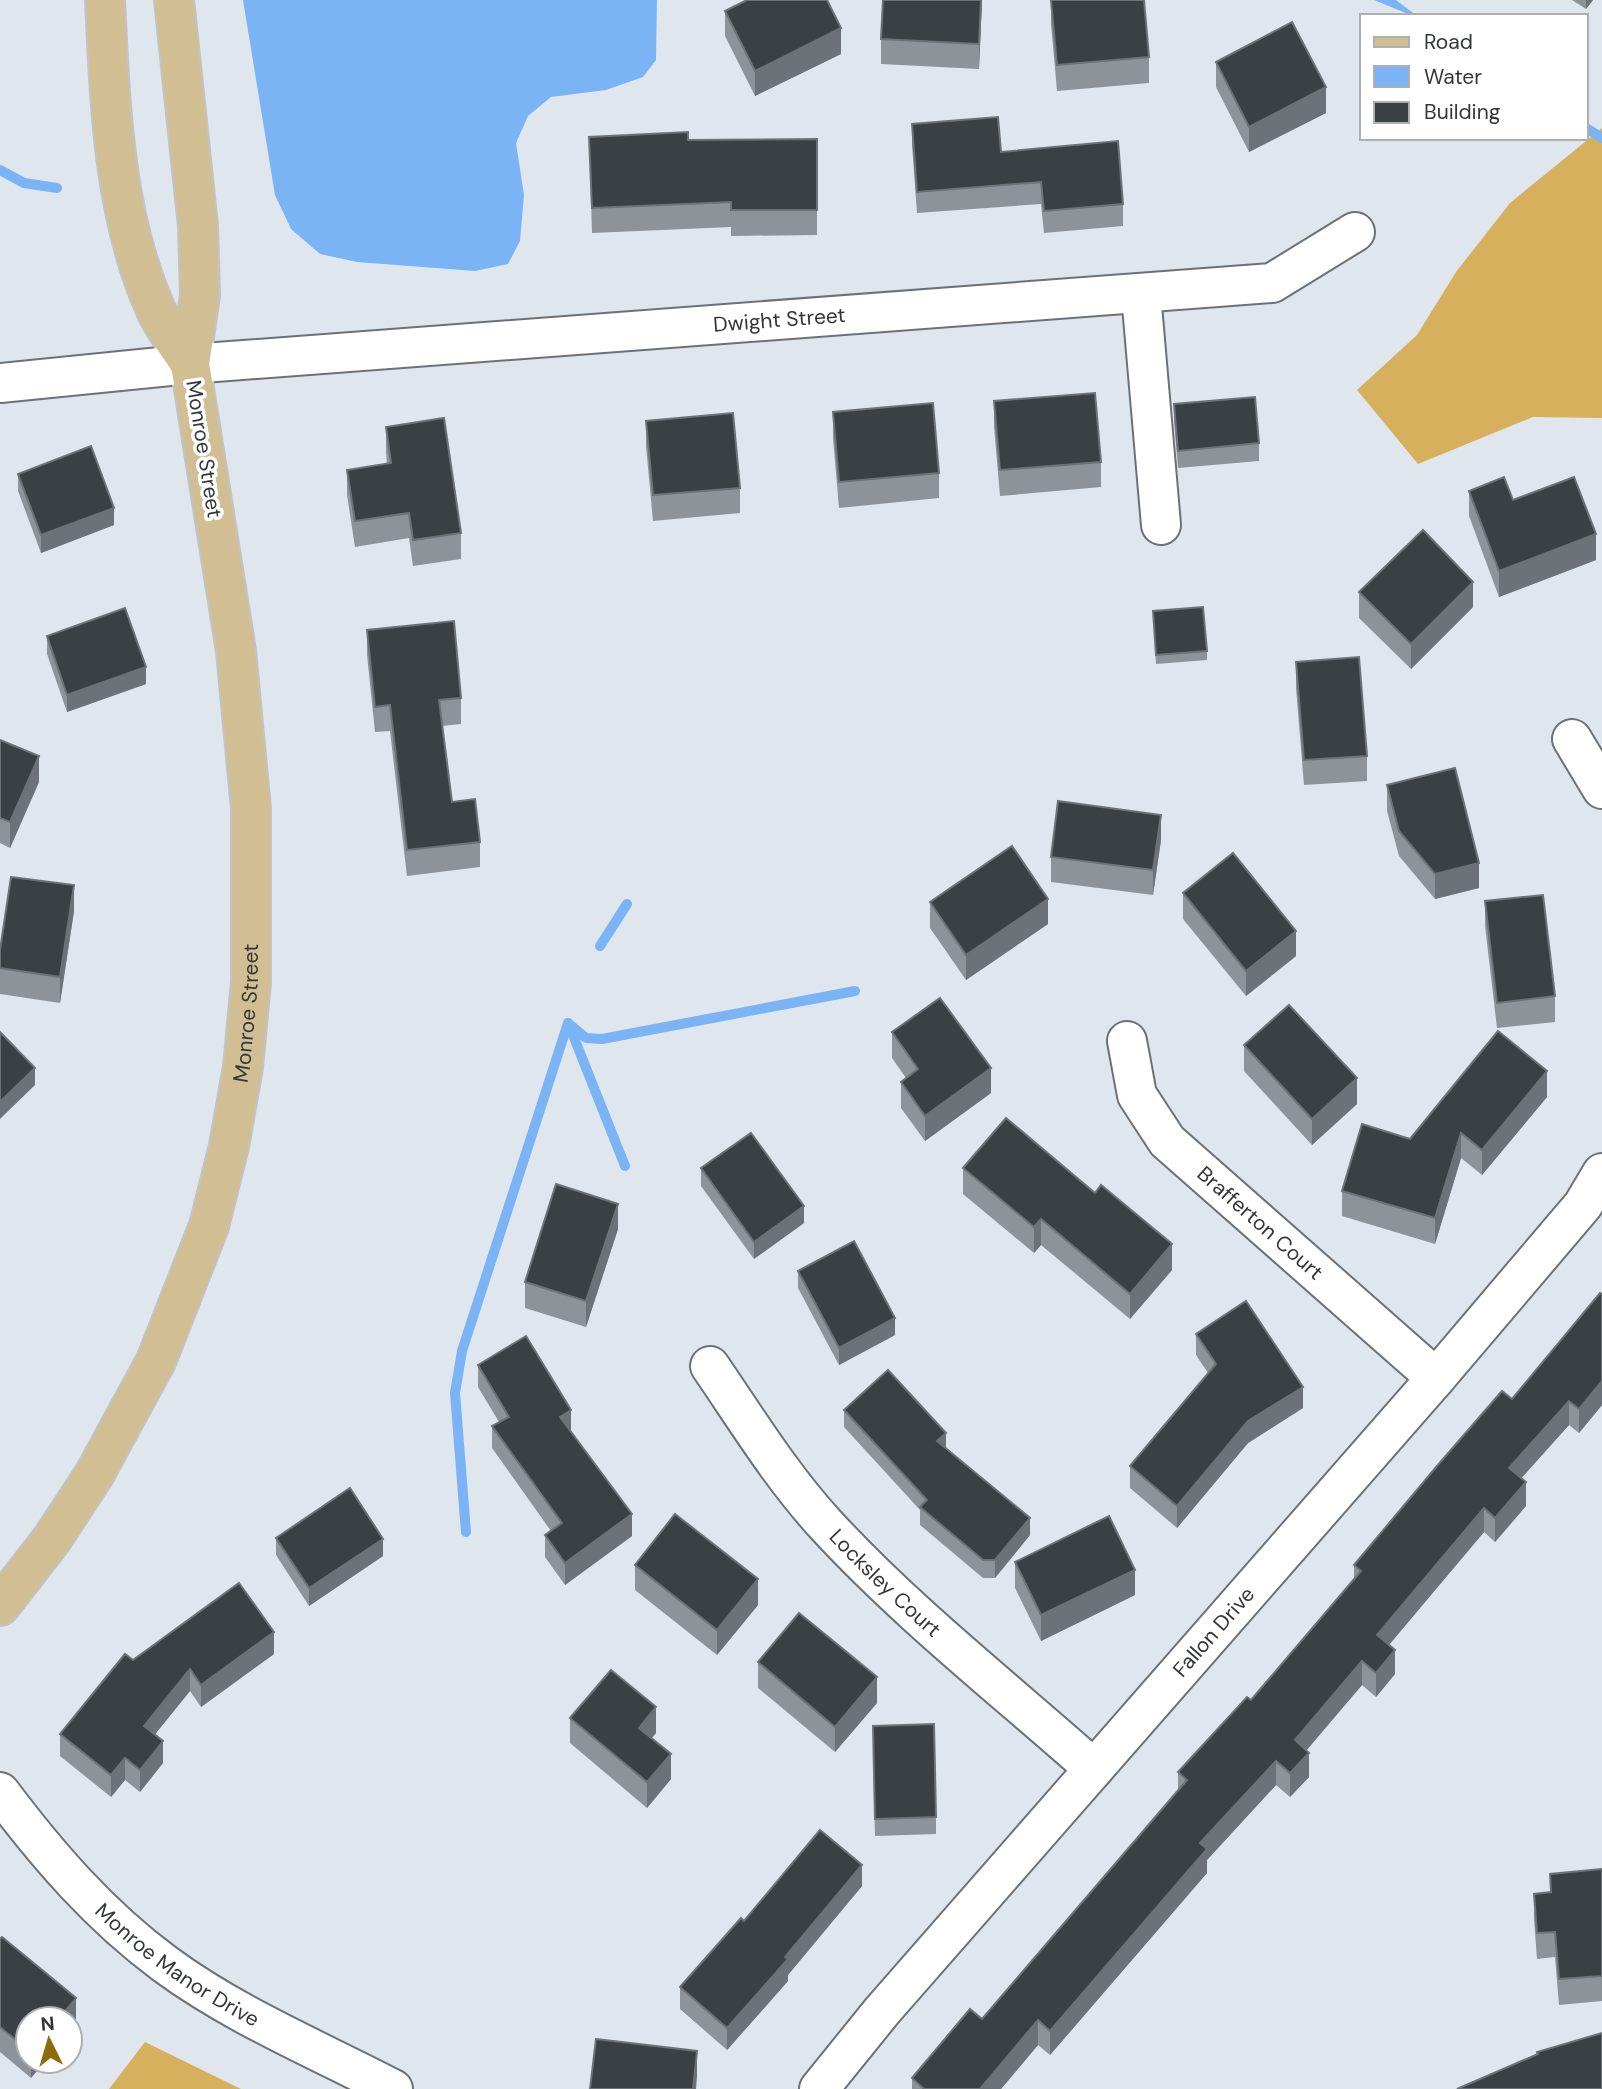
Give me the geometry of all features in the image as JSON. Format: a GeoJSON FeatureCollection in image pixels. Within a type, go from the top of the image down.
{"type":"FeatureCollection","features":[{"type":"Feature","properties":{"kind":"main road","name":"Monroe Street"},"geometry":{"type":"LineString","coordinates":[[105,0],[111,104],[133,244],[156,311],[190,364]]}},
{"type":"Feature","properties":{"kind":"main road","name":"Monroe Street"},"geometry":{"type":"LineString","coordinates":[[0,1606],[52,1539],[94,1475],[156,1361],[209,1226],[229,1146],[243,1067],[251,982],[252,879],[245,723],[190,364],[200,295],[198,226],[174,0]]}},
{"type":"Feature","properties":{"kind":"street","name":"Dwight Street"},"geometry":{"type":"LineString","coordinates":[[0,383],[190,364],[1272,283],[1355,232]]}},
{"type":"Feature","properties":{"kind":"street"},"geometry":{"type":"LineString","coordinates":[[1141,293],[1161,525]]}},
{"type":"Feature","properties":{"kind":"street"},"geometry":{"type":"LineString","coordinates":[[1572,739],[1602,789]]}},
{"type":"Feature","properties":{"kind":"street","name":"Brafferton Court"},"geometry":{"type":"LineString","coordinates":[[1127,1041],[1138,1095],[1167,1142],[1436,1378]]}},
{"type":"Feature","properties":{"kind":"street","name":"Fallon Drive"},"geometry":{"type":"LineString","coordinates":[[819,2089],[882,2011],[1436,1378],[1583,1205],[1602,1172]]}},
{"type":"Feature","properties":{"kind":"street","name":"Locksley Court"},"geometry":{"type":"LineString","coordinates":[[710,1366],[783,1475],[826,1525],[897,1595],[1094,1769]]}},
{"type":"Feature","properties":{"kind":"street","name":"Monroe Manor Drive"},"geometry":{"type":"LineString","coordinates":[[0,1793],[71,1881],[165,1964],[223,2001],[393,2089]]}},
{"type":"Feature","properties":{"kind":"shaded area"},"geometry":{"type":"Polygon","coordinates":[[[1602,128],[1602,418],[1533,417],[1418,464],[1357,390],[1417,335],[1456,272],[1510,203],[1602,128]]]}},
{"type":"Feature","properties":{"kind":"shaded area"},"geometry":{"type":"Polygon","coordinates":[[[145,2042],[241,2089],[109,2089],[145,2042]]]}},
{"type":"Feature","properties":{"kind":"water"},"geometry":{"type":"Polygon","coordinates":[[[243,0],[657,0],[656,60],[643,77],[606,90],[551,97],[528,116],[516,143],[524,195],[520,241],[508,264],[475,271],[357,262],[320,254],[291,229],[275,195],[243,0]]]}},
{"type":"Feature","properties":{"kind":"water"},"geometry":{"type":"Polygon","coordinates":[[[1374,0],[1396,0],[1414,14],[1374,0]]]}},
{"type":"Feature","properties":{"kind":"building"},"geometry":{"type":"Polygon","coordinates":[[[747,0],[827,0],[841,28],[755,71],[725,11],[747,0]]]}},
{"type":"Feature","properties":{"kind":"building"},"geometry":{"type":"Polygon","coordinates":[[[883,0],[981,0],[979,44],[881,39],[883,0]]]}},
{"type":"Feature","properties":{"kind":"building"},"geometry":{"type":"Polygon","coordinates":[[[1051,0],[1144,0],[1149,57],[1057,65],[1051,0]]]}},
{"type":"Feature","properties":{"kind":"building"},"geometry":{"type":"Polygon","coordinates":[[[1292,22],[1326,87],[1249,127],[1216,62],[1292,22]]]}},
{"type":"Feature","properties":{"kind":"building"},"geometry":{"type":"Polygon","coordinates":[[[998,117],[1001,152],[1118,141],[1123,204],[1044,211],[1041,182],[917,192],[912,124],[998,117]]]}},
{"type":"Feature","properties":{"kind":"building"},"geometry":{"type":"Polygon","coordinates":[[[688,132],[688,140],[817,139],[817,210],[731,210],[731,202],[592,208],[589,137],[688,132]]]}},
{"type":"Feature","properties":{"kind":"building"},"geometry":{"type":"Polygon","coordinates":[[[1095,393],[1101,462],[1000,470],[994,401],[1095,393]]]}},
{"type":"Feature","properties":{"kind":"building"},"geometry":{"type":"Polygon","coordinates":[[[1255,397],[1259,443],[1178,451],[1174,404],[1255,397]]]}},
{"type":"Feature","properties":{"kind":"building"},"geometry":{"type":"Polygon","coordinates":[[[933,403],[939,473],[839,482],[833,412],[933,403]]]}},
{"type":"Feature","properties":{"kind":"building"},"geometry":{"type":"Polygon","coordinates":[[[733,413],[740,488],[653,495],[646,421],[733,413]]]}},
{"type":"Feature","properties":{"kind":"building"},"geometry":{"type":"Polygon","coordinates":[[[444,418],[461,533],[413,540],[409,513],[355,521],[347,470],[391,463],[386,427],[444,418]]]}},
{"type":"Feature","properties":{"kind":"building"},"geometry":{"type":"Polygon","coordinates":[[[91,446],[114,508],[41,535],[18,474],[91,446]]]}},
{"type":"Feature","properties":{"kind":"building"},"geometry":{"type":"Polygon","coordinates":[[[1504,477],[1513,500],[1574,477],[1596,534],[1499,571],[1469,491],[1504,477]]]}},
{"type":"Feature","properties":{"kind":"building"},"geometry":{"type":"Polygon","coordinates":[[[1423,530],[1473,582],[1411,644],[1359,592],[1423,530]]]}},
{"type":"Feature","properties":{"kind":"building"},"geometry":{"type":"Polygon","coordinates":[[[1203,607],[1207,651],[1156,655],[1153,611],[1203,607]]]}},
{"type":"Feature","properties":{"kind":"building"},"geometry":{"type":"Polygon","coordinates":[[[125,608],[146,667],[67,695],[47,636],[125,608]]]}},
{"type":"Feature","properties":{"kind":"building"},"geometry":{"type":"Polygon","coordinates":[[[454,621],[461,698],[439,700],[452,802],[475,799],[480,842],[407,850],[390,705],[375,707],[367,630],[454,621]]]}},
{"type":"Feature","properties":{"kind":"building"},"geometry":{"type":"Polygon","coordinates":[[[1359,657],[1367,756],[1304,760],[1296,662],[1359,657]]]}},
{"type":"Feature","properties":{"kind":"building"},"geometry":{"type":"Polygon","coordinates":[[[0,740],[39,756],[10,822],[0,818],[0,740]]]}},
{"type":"Feature","properties":{"kind":"building"},"geometry":{"type":"Polygon","coordinates":[[[1455,768],[1479,863],[1435,874],[1399,831],[1387,785],[1455,768]]]}},
{"type":"Feature","properties":{"kind":"building"},"geometry":{"type":"Polygon","coordinates":[[[1058,801],[1161,815],[1153,870],[1051,857],[1058,801]]]}},
{"type":"Feature","properties":{"kind":"building"},"geometry":{"type":"Polygon","coordinates":[[[1012,846],[1048,899],[966,955],[930,902],[1012,846]]]}},
{"type":"Feature","properties":{"kind":"building"},"geometry":{"type":"Polygon","coordinates":[[[1233,853],[1296,931],[1246,971],[1183,893],[1233,853]]]}},
{"type":"Feature","properties":{"kind":"building"},"geometry":{"type":"Polygon","coordinates":[[[11,877],[74,885],[60,977],[0,968],[0,950],[11,877]]]}},
{"type":"Feature","properties":{"kind":"building"},"geometry":{"type":"Polygon","coordinates":[[[1543,895],[1555,996],[1497,1003],[1485,901],[1543,895]]]}},
{"type":"Feature","properties":{"kind":"building"},"geometry":{"type":"Polygon","coordinates":[[[940,998],[991,1068],[925,1116],[901,1082],[918,1069],[892,1032],[940,998]]]}},
{"type":"Feature","properties":{"kind":"building"},"geometry":{"type":"Polygon","coordinates":[[[1289,1005],[1357,1078],[1312,1119],[1244,1045],[1289,1005]]]}},
{"type":"Feature","properties":{"kind":"building"},"geometry":{"type":"Polygon","coordinates":[[[1498,1031],[1547,1071],[1482,1150],[1461,1133],[1435,1218],[1342,1191],[1362,1124],[1410,1139],[1498,1031]]]}},
{"type":"Feature","properties":{"kind":"building"},"geometry":{"type":"Polygon","coordinates":[[[0,1032],[35,1068],[0,1102],[0,1032]]]}},
{"type":"Feature","properties":{"kind":"building"},"geometry":{"type":"Polygon","coordinates":[[[1006,1118],[1095,1193],[1101,1185],[1172,1244],[1130,1294],[1041,1219],[1034,1227],[963,1168],[1006,1118]]]}},
{"type":"Feature","properties":{"kind":"building"},"geometry":{"type":"Polygon","coordinates":[[[751,1133],[804,1206],[754,1242],[701,1168],[751,1133]]]}},
{"type":"Feature","properties":{"kind":"building"},"geometry":{"type":"Polygon","coordinates":[[[556,1184],[618,1204],[586,1301],[525,1282],[556,1184]]]}},
{"type":"Feature","properties":{"kind":"building"},"geometry":{"type":"Polygon","coordinates":[[[854,1241],[895,1318],[839,1348],[798,1271],[854,1241]]]}},
{"type":"Feature","properties":{"kind":"building"},"geometry":{"type":"Polygon","coordinates":[[[1600,1293],[1602,1381],[1579,1409],[1569,1401],[1509,1468],[1526,1482],[1495,1518],[1484,1508],[1377,1635],[1395,1650],[1376,1673],[1362,1661],[1295,1740],[1309,1753],[1290,1773],[1276,1761],[1200,1843],[1207,1849],[1050,2031],[1038,2020],[980,2089],[924,2089],[912,2078],[970,2009],[982,2019],[1187,1780],[1178,1772],[1247,1697],[1251,1700],[1361,1571],[1354,1565],[1437,1466],[1502,1391],[1512,1399],[1600,1293]]]}},
{"type":"Feature","properties":{"kind":"building"},"geometry":{"type":"Polygon","coordinates":[[[1246,1301],[1303,1387],[1248,1421],[1177,1506],[1130,1466],[1216,1364],[1196,1334],[1246,1301]]]}},
{"type":"Feature","properties":{"kind":"building"},"geometry":{"type":"Polygon","coordinates":[[[526,1336],[571,1410],[560,1417],[632,1514],[565,1563],[545,1535],[562,1523],[492,1426],[509,1417],[478,1365],[526,1336]]]}},
{"type":"Feature","properties":{"kind":"building"},"geometry":{"type":"Polygon","coordinates":[[[888,1370],[946,1433],[937,1441],[1030,1518],[995,1560],[983,1560],[920,1507],[927,1500],[844,1410],[888,1370]]]}},
{"type":"Feature","properties":{"kind":"building"},"geometry":{"type":"Polygon","coordinates":[[[350,1488],[383,1539],[309,1588],[276,1538],[350,1488]]]}},
{"type":"Feature","properties":{"kind":"building"},"geometry":{"type":"Polygon","coordinates":[[[675,1514],[758,1579],[717,1630],[635,1565],[675,1514]]]}},
{"type":"Feature","properties":{"kind":"building"},"geometry":{"type":"Polygon","coordinates":[[[1109,1516],[1135,1570],[1041,1615],[1015,1562],[1109,1516]]]}},
{"type":"Feature","properties":{"kind":"building"},"geometry":{"type":"Polygon","coordinates":[[[239,1583],[274,1632],[201,1685],[190,1669],[144,1726],[163,1741],[140,1770],[125,1758],[111,1775],[60,1734],[125,1654],[133,1660],[239,1583]]]}},
{"type":"Feature","properties":{"kind":"building"},"geometry":{"type":"Polygon","coordinates":[[[799,1613],[877,1677],[835,1727],[758,1662],[799,1613]]]}},
{"type":"Feature","properties":{"kind":"building"},"geometry":{"type":"Polygon","coordinates":[[[611,1670],[656,1707],[639,1728],[671,1754],[647,1782],[570,1718],[611,1670]]]}},
{"type":"Feature","properties":{"kind":"building"},"geometry":{"type":"Polygon","coordinates":[[[934,1724],[936,1817],[875,1819],[873,1726],[934,1724]]]}},
{"type":"Feature","properties":{"kind":"building"},"geometry":{"type":"Polygon","coordinates":[[[820,1830],[862,1865],[785,1957],[788,1959],[727,2028],[680,1987],[741,1918],[744,1921],[820,1830]]]}},
{"type":"Feature","properties":{"kind":"building"},"geometry":{"type":"Polygon","coordinates":[[[1602,1869],[1602,1976],[1559,1979],[1555,1932],[1537,1933],[1534,1894],[1551,1892],[1550,1874],[1602,1869]]]}},
{"type":"Feature","properties":{"kind":"building"},"geometry":{"type":"Polygon","coordinates":[[[2,1937],[76,1998],[70,2005],[14,2005],[14,2038],[0,2027],[2,1937]]]}},
{"type":"Feature","properties":{"kind":"building"},"geometry":{"type":"Polygon","coordinates":[[[1602,2033],[1602,2089],[1457,2089],[1538,2054],[1537,2052],[1602,2033]]]}},
{"type":"Feature","properties":{"kind":"building"},"geometry":{"type":"Polygon","coordinates":[[[596,2039],[697,2051],[693,2089],[590,2089],[596,2039]]]}},
{"type":"Feature","properties":{"kind":"waterway"},"geometry":{"type":"LineString","coordinates":[[1588,129],[1602,138]]}},
{"type":"Feature","properties":{"kind":"waterway"},"geometry":{"type":"LineString","coordinates":[[0,170],[24,183],[57,188]]}},
{"type":"Feature","properties":{"kind":"waterway"},"geometry":{"type":"LineString","coordinates":[[600,946],[627,904]]}},
{"type":"Feature","properties":{"kind":"waterway"},"geometry":{"type":"LineString","coordinates":[[568,1023],[586,1038],[602,1039],[855,991]]}},
{"type":"Feature","properties":{"kind":"waterway"},"geometry":{"type":"LineString","coordinates":[[466,1532],[455,1393],[462,1351],[568,1023]]}},
{"type":"Feature","properties":{"kind":"waterway"},"geometry":{"type":"LineString","coordinates":[[569,1025],[625,1166]]}}]}
